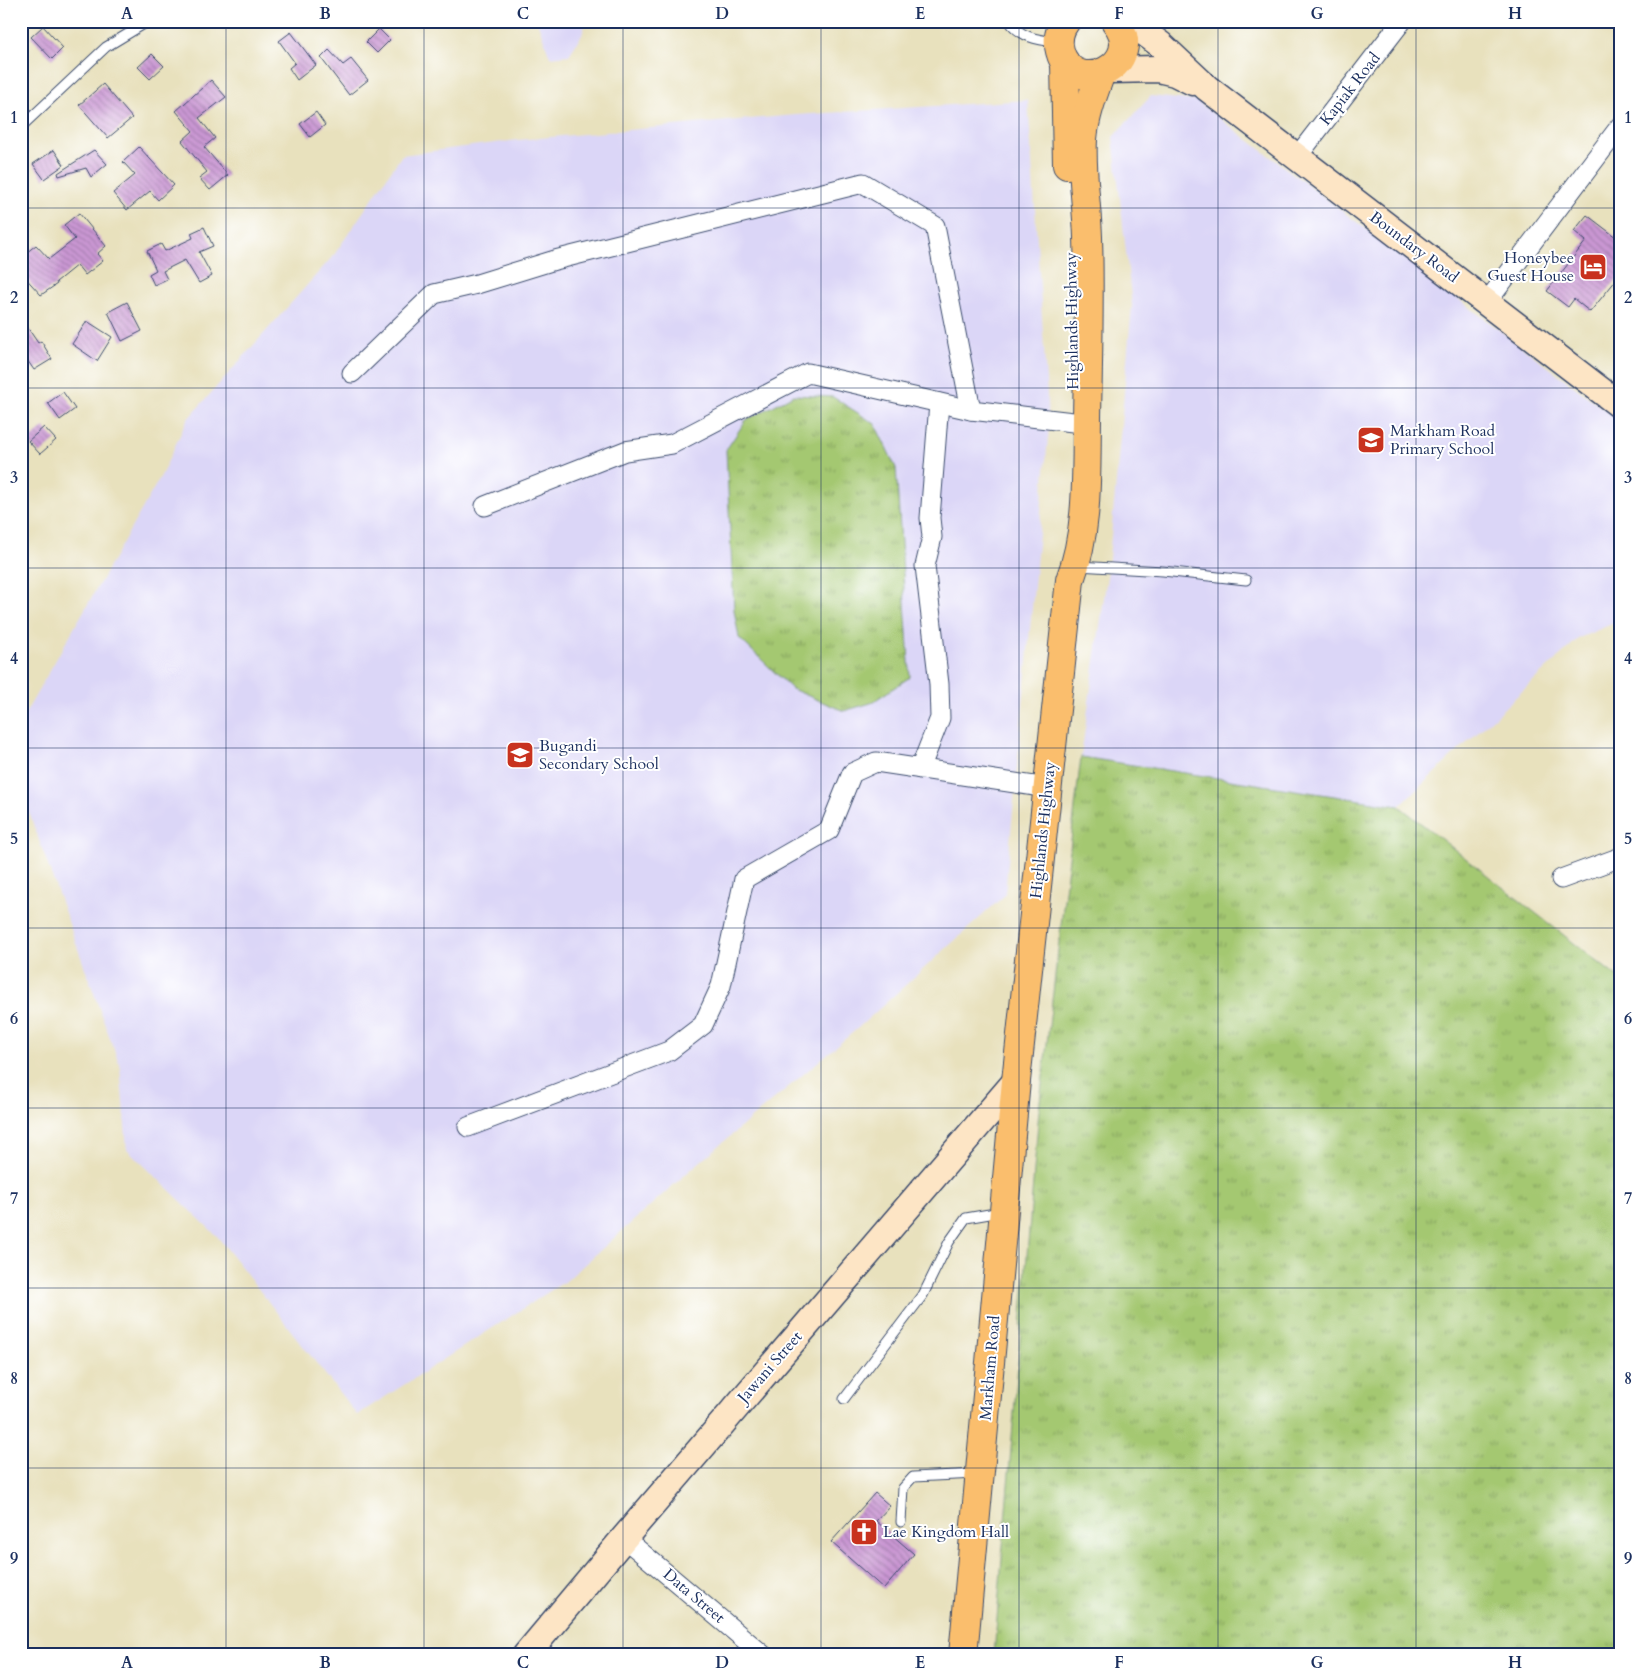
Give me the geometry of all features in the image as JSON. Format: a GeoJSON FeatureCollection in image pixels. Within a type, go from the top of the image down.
{"type":"FeatureCollection","features":[{"type":"Feature","properties":{"kind":"main road"},"geometry":{"type":"LineString","coordinates":[[1062,35],[1077,72],[1093,75],[1106,72],[1118,61],[1123,50],[1124,38],[1120,27],[1115,21]]}},
{"type":"Feature","properties":{"kind":"main road","name":"Highlands Highway"},"geometry":{"type":"LineString","coordinates":[[1062,35],[1074,329],[1073,422],[1066,535],[1067,569],[1073,573]]}},
{"type":"Feature","properties":{"kind":"main road","name":"Highlands Highway"},"geometry":{"type":"LineString","coordinates":[[1016,1081],[1073,573],[1080,550],[1082,532],[1087,466],[1089,327],[1084,139],[1089,106],[1106,72]]}},
{"type":"Feature","properties":{"kind":"main road","name":"Markham Road"},"geometry":{"type":"LineString","coordinates":[[963,1655],[1016,1081]]}},
{"type":"Feature","properties":{"kind":"street"},"geometry":{"type":"LineString","coordinates":[[1129,21],[1161,45],[1207,88]]}},
{"type":"Feature","properties":{"kind":"street","name":"Kapiak Road"},"geometry":{"type":"LineString","coordinates":[[1297,157],[1402,21]]}},
{"type":"Feature","properties":{"kind":"street"},"geometry":{"type":"LineString","coordinates":[[1106,72],[1151,68],[1165,70],[1207,88]]}},
{"type":"Feature","properties":{"kind":"street","name":"Boundary Road"},"geometry":{"type":"LineString","coordinates":[[1207,88],[1621,406]]}},
{"type":"Feature","properties":{"kind":"street"},"geometry":{"type":"LineString","coordinates":[[1487,302],[1621,125]]}},
{"type":"Feature","properties":{"kind":"street"},"geometry":{"type":"LineString","coordinates":[[352,374],[434,294],[477,284],[555,260],[862,183],[935,226],[970,410]]}},
{"type":"Feature","properties":{"kind":"street"},"geometry":{"type":"LineString","coordinates":[[485,506],[625,451],[672,444],[808,373],[970,410],[1073,422]]}},
{"type":"Feature","properties":{"kind":"street"},"geometry":{"type":"LineString","coordinates":[[920,769],[940,718],[939,684],[925,566],[932,537],[930,518],[939,403]]}},
{"type":"Feature","properties":{"kind":"street"},"geometry":{"type":"LineString","coordinates":[[468,1127],[669,1051],[703,1025],[721,986],[744,879],[829,830],[852,773],[876,762],[1048,788]]}},
{"type":"Feature","properties":{"kind":"street"},"geometry":{"type":"LineString","coordinates":[[1561,879],[1621,858]]}},
{"type":"Feature","properties":{"kind":"street","name":"Jawani Street"},"geometry":{"type":"LineString","coordinates":[[526,1655],[1016,1081]]}},
{"type":"Feature","properties":{"kind":"street","name":"Data Street"},"geometry":{"type":"LineString","coordinates":[[624,1538],[763,1655]]}},
{"type":"Feature","properties":{"kind":"lane"},"geometry":{"type":"LineString","coordinates":[[21,127],[106,47],[149,21]]}},
{"type":"Feature","properties":{"kind":"lane"},"geometry":{"type":"LineString","coordinates":[[1009,21],[1015,30],[1023,35],[1044,40],[1062,35]]}},
{"type":"Feature","properties":{"kind":"lane"},"geometry":{"type":"LineString","coordinates":[[1073,573],[1162,571],[1246,580]]}},
{"type":"Feature","properties":{"kind":"lane"},"geometry":{"type":"LineString","coordinates":[[844,1398],[923,1295],[949,1242],[966,1218],[1004,1212]]}},
{"type":"Feature","properties":{"kind":"lane"},"geometry":{"type":"LineString","coordinates":[[901,1522],[903,1488],[912,1477],[980,1474]]}},
{"type":"Feature","properties":{"kind":"shaded area"},"geometry":{"type":"Polygon","coordinates":[[[537,21],[586,21],[582,35],[569,55],[550,57],[537,21]]]}},
{"type":"Feature","properties":{"kind":"shaded area","name":"Markham Road Primary School"},"geometry":{"type":"Polygon","coordinates":[[[1151,96],[1197,101],[1621,422],[1621,620],[1579,638],[1399,806],[1081,757],[1108,570],[1132,305],[1113,137],[1151,96]]]}},
{"type":"Feature","properties":{"kind":"shaded area","name":"Bugandi Secondary School"},"geometry":{"type":"Polygon","coordinates":[[[1028,100],[1049,427],[1005,895],[858,1028],[688,1172],[567,1280],[357,1415],[217,1236],[127,1149],[120,1066],[21,790],[21,721],[162,474],[187,420],[334,255],[402,155],[518,140],[796,115],[1028,100]]]}},
{"type":"Feature","properties":{"kind":"green space"},"geometry":{"type":"Polygon","coordinates":[[[794,395],[833,397],[875,424],[896,468],[910,677],[871,703],[844,711],[792,689],[739,638],[734,610],[726,450],[746,420],[794,395]]]}},
{"type":"Feature","properties":{"kind":"green space"},"geometry":{"type":"Polygon","coordinates":[[[1081,757],[1399,806],[1621,980],[1621,1655],[994,1655],[1039,1110],[1081,757]]]}},
{"type":"Feature","properties":{"kind":"building"},"geometry":{"type":"Polygon","coordinates":[[[43,26],[63,48],[52,59],[31,37],[43,26]]]}},
{"type":"Feature","properties":{"kind":"building"},"geometry":{"type":"Polygon","coordinates":[[[379,29],[390,40],[377,53],[366,42],[379,29]]]}},
{"type":"Feature","properties":{"kind":"building"},"geometry":{"type":"Polygon","coordinates":[[[291,32],[316,65],[297,80],[289,68],[295,63],[279,41],[291,32]]]}},
{"type":"Feature","properties":{"kind":"building"},"geometry":{"type":"Polygon","coordinates":[[[329,50],[343,65],[351,59],[368,80],[349,95],[321,58],[329,50]]]}},
{"type":"Feature","properties":{"kind":"building"},"geometry":{"type":"Polygon","coordinates":[[[152,54],[164,66],[150,79],[138,67],[152,54]]]}},
{"type":"Feature","properties":{"kind":"building"},"geometry":{"type":"Polygon","coordinates":[[[211,80],[226,97],[199,118],[215,138],[204,147],[228,175],[210,190],[199,178],[207,172],[182,141],[193,131],[176,111],[211,80]]]}},
{"type":"Feature","properties":{"kind":"building"},"geometry":{"type":"Polygon","coordinates":[[[103,84],[132,118],[108,138],[79,105],[103,84]]]}},
{"type":"Feature","properties":{"kind":"building"},"geometry":{"type":"Polygon","coordinates":[[[316,112],[325,125],[310,137],[300,124],[316,112]]]}},
{"type":"Feature","properties":{"kind":"building"},"geometry":{"type":"Polygon","coordinates":[[[139,147],[174,185],[158,200],[150,191],[127,210],[113,193],[135,175],[123,162],[139,147]]]}},
{"type":"Feature","properties":{"kind":"building"},"geometry":{"type":"Polygon","coordinates":[[[54,150],[64,165],[44,179],[33,164],[54,150]]]}},
{"type":"Feature","properties":{"kind":"building"},"geometry":{"type":"Polygon","coordinates":[[[94,150],[107,164],[91,177],[86,168],[59,176],[58,173],[94,150]]]}},
{"type":"Feature","properties":{"kind":"building"},"geometry":{"type":"Polygon","coordinates":[[[79,213],[106,246],[97,254],[103,261],[85,275],[77,265],[56,282],[57,284],[41,295],[21,273],[21,257],[36,245],[49,259],[75,239],[64,225],[79,213]]]}},
{"type":"Feature","properties":{"kind":"building","name":"Honeybee Guest House"},"geometry":{"type":"Polygon","coordinates":[[[1587,215],[1621,241],[1621,274],[1590,312],[1574,299],[1568,307],[1547,291],[1586,241],[1574,231],[1587,215]]]}},
{"type":"Feature","properties":{"kind":"building"},"geometry":{"type":"Polygon","coordinates":[[[204,227],[213,246],[199,252],[212,276],[199,283],[185,260],[163,271],[167,279],[154,285],[149,274],[156,270],[147,251],[161,244],[165,251],[193,238],[191,233],[204,227]]]}},
{"type":"Feature","properties":{"kind":"building"},"geometry":{"type":"Polygon","coordinates":[[[127,302],[142,331],[122,341],[108,312],[127,302]]]}},
{"type":"Feature","properties":{"kind":"building"},"geometry":{"type":"Polygon","coordinates":[[[21,318],[38,343],[41,341],[52,359],[34,370],[21,351],[21,318]]]}},
{"type":"Feature","properties":{"kind":"building"},"geometry":{"type":"Polygon","coordinates":[[[87,321],[112,337],[97,361],[72,344],[87,321]]]}},
{"type":"Feature","properties":{"kind":"building"},"geometry":{"type":"Polygon","coordinates":[[[63,392],[75,409],[60,420],[48,403],[63,392]]]}},
{"type":"Feature","properties":{"kind":"building"},"geometry":{"type":"Polygon","coordinates":[[[44,427],[56,440],[40,454],[28,441],[44,427]]]}},
{"type":"Feature","properties":{"kind":"building","name":"Lae Kingdom Hall"},"geometry":{"type":"Polygon","coordinates":[[[875,1493],[890,1506],[876,1521],[914,1554],[884,1589],[831,1542],[875,1493]]]}},
{"type":"Feature","properties":{"kind":"place","name":"Honeybee Guest House"},"geometry":{"type":"Point","coordinates":[1593,267]}},
{"type":"Feature","properties":{"kind":"place","name":"Markham Road Primary School"},"geometry":{"type":"Point","coordinates":[1371,440]}},
{"type":"Feature","properties":{"kind":"place","name":"Bugandi Secondary School"},"geometry":{"type":"Point","coordinates":[520,755]}},
{"type":"Feature","properties":{"kind":"place","name":"Lae Kingdom Hall"},"geometry":{"type":"Point","coordinates":[864,1532]}}]}
